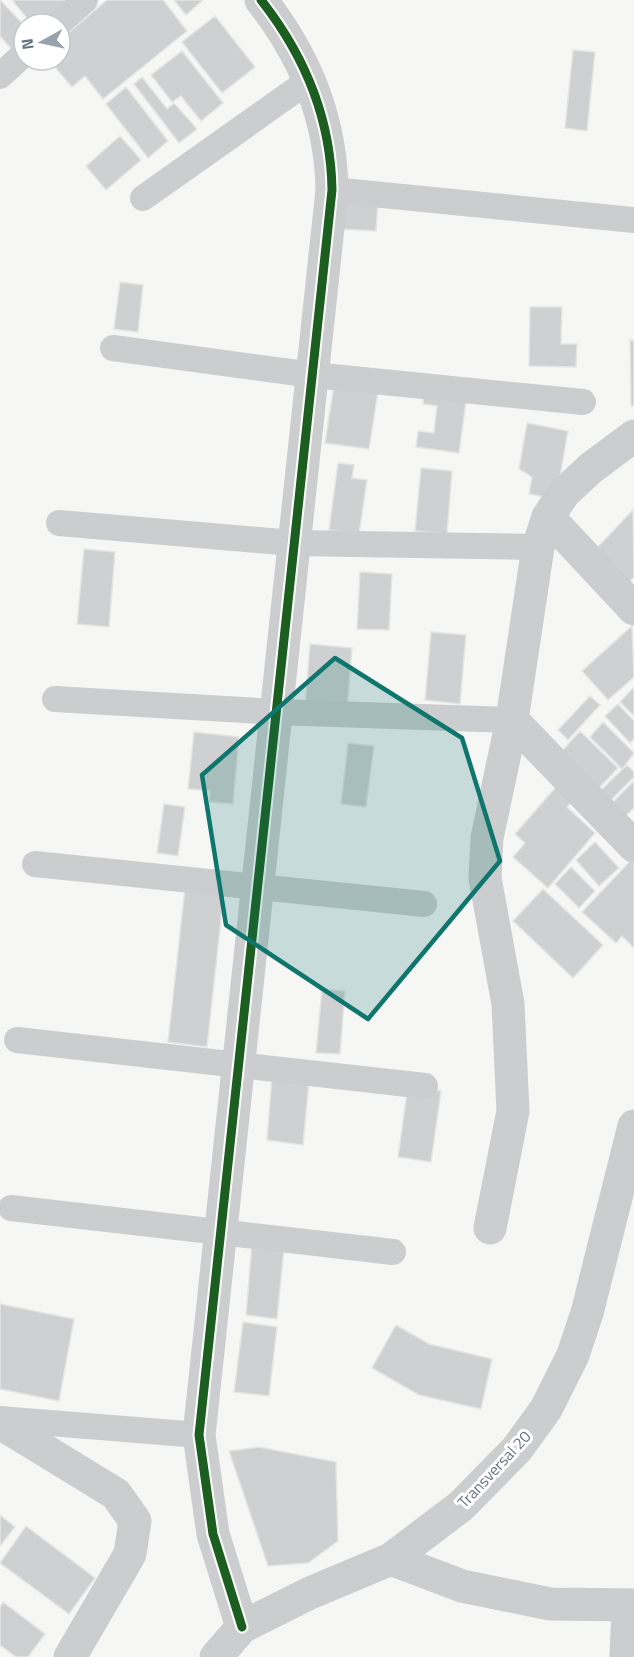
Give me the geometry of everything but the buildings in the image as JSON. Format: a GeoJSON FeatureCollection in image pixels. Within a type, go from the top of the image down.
{"type":"FeatureCollection","features":[{"type":"Feature","properties":{"kind":"street"},"geometry":{"type":"LineString","coordinates":[[242,1627],[213,1534],[199,1435],[332,190],[332,160],[324,118],[311,79],[281,26],[261,0]]}},
{"type":"Feature","properties":{"kind":"street"},"geometry":{"type":"LineString","coordinates":[[490,1228],[513,1112],[508,1004],[485,878],[487,838],[513,720],[543,532],[564,493],[591,468],[634,436]]}},
{"type":"Feature","properties":{"kind":"street"},"geometry":{"type":"LineString","coordinates":[[543,532],[634,609]]}},
{"type":"Feature","properties":{"kind":"street"},"geometry":{"type":"LineString","coordinates":[[513,720],[634,846]]}},
{"type":"Feature","properties":{"kind":"street","name":"Transversal 20"},"geometry":{"type":"LineString","coordinates":[[216,1657],[242,1627],[310,1593],[391,1559],[461,1506],[517,1449],[546,1409],[573,1355],[587,1312],[634,1126]]}},
{"type":"Feature","properties":{"kind":"street"},"geometry":{"type":"LineString","coordinates":[[0,1421],[116,1494],[135,1521],[130,1554],[70,1657]]}},
{"type":"Feature","properties":{"kind":"street"},"geometry":{"type":"LineString","coordinates":[[391,1559],[462,1586],[550,1604],[631,1606],[626,1657]]}},
{"type":"Feature","properties":{"kind":"lane"},"geometry":{"type":"LineString","coordinates":[[72,12],[85,0]]}},
{"type":"Feature","properties":{"kind":"lane"},"geometry":{"type":"LineString","coordinates":[[0,76],[12,65]]}},
{"type":"Feature","properties":{"kind":"lane"},"geometry":{"type":"LineString","coordinates":[[143,198],[311,79]]}},
{"type":"Feature","properties":{"kind":"lane"},"geometry":{"type":"LineString","coordinates":[[332,190],[634,220]]}},
{"type":"Feature","properties":{"kind":"lane"},"geometry":{"type":"LineString","coordinates":[[113,348],[313,375],[583,402]]}},
{"type":"Feature","properties":{"kind":"lane"},"geometry":{"type":"LineString","coordinates":[[59,523],[293,543],[543,532]]}},
{"type":"Feature","properties":{"kind":"lane"},"geometry":{"type":"LineString","coordinates":[[56,699],[276,712],[513,720]]}},
{"type":"Feature","properties":{"kind":"lane"},"geometry":{"type":"LineString","coordinates":[[35,864],[424,904]]}},
{"type":"Feature","properties":{"kind":"lane"},"geometry":{"type":"LineString","coordinates":[[17,1040],[425,1086]]}},
{"type":"Feature","properties":{"kind":"lane"},"geometry":{"type":"LineString","coordinates":[[11,1208],[219,1234],[393,1252]]}},
{"type":"Feature","properties":{"kind":"lane"},"geometry":{"type":"LineString","coordinates":[[0,1421],[199,1435]]}},
{"type":"Feature","properties":{"kind":"highlighted area"},"geometry":{"type":"Polygon","coordinates":[[[335,658],[462,738],[500,861],[368,1019],[226,925],[202,775],[335,658]]]}},
{"type":"Feature","properties":{"kind":"cycle path"},"geometry":{"type":"LineString","coordinates":[[242,1627],[213,1534],[199,1435],[332,190],[327,138],[313,89],[291,43],[261,0]]}}]}
